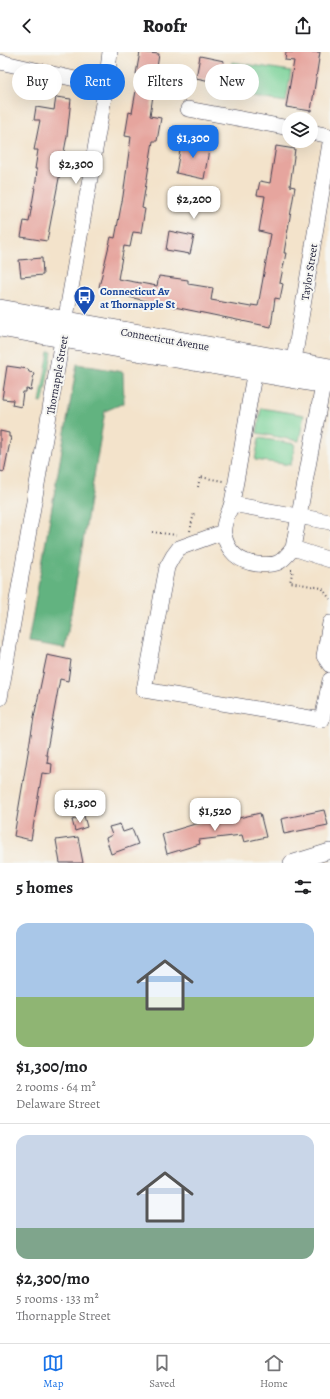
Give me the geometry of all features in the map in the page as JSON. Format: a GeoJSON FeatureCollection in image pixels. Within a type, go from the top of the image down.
{"type":"FeatureCollection","features":[{"type":"Feature","properties":{"kind":"main road","name":"Connecticut Avenue"},"geometry":{"type":"LineString","coordinates":[[0,310],[65,330],[327,376]]}},
{"type":"Feature","properties":{"kind":"main road","name":"Connecticut Avenue"},"geometry":{"type":"LineString","coordinates":[[0,327],[65,330]]}},
{"type":"Feature","properties":{"kind":"street","name":"Thornapple Street"},"geometry":{"type":"LineString","coordinates":[[109,64],[110,52]]}},
{"type":"Feature","properties":{"kind":"street"},"geometry":{"type":"LineString","coordinates":[[0,62],[70,78]]}},
{"type":"Feature","properties":{"kind":"street","name":"Thornapple Street"},"geometry":{"type":"LineString","coordinates":[[0,698],[104,100]]}},
{"type":"Feature","properties":{"kind":"street"},"geometry":{"type":"LineString","coordinates":[[188,109],[282,127]]}},
{"type":"Feature","properties":{"kind":"street"},"geometry":{"type":"LineString","coordinates":[[318,133],[330,136]]}},
{"type":"Feature","properties":{"kind":"street","name":"Taylor Street"},"geometry":{"type":"LineString","coordinates":[[293,370],[330,143]]}},
{"type":"Feature","properties":{"kind":"street"},"geometry":{"type":"LineString","coordinates":[[257,364],[232,504],[223,532],[226,543],[235,557],[251,564],[272,566],[285,558],[293,548],[327,376]]}},
{"type":"Feature","properties":{"kind":"street"},"geometry":{"type":"LineString","coordinates":[[232,504],[330,522]]}},
{"type":"Feature","properties":{"kind":"street"},"geometry":{"type":"LineString","coordinates":[[223,532],[179,548],[167,567],[144,690],[322,720],[330,680]]}},
{"type":"Feature","properties":{"kind":"street"},"geometry":{"type":"LineString","coordinates":[[293,548],[330,560]]}},
{"type":"Feature","properties":{"kind":"street"},"geometry":{"type":"LineString","coordinates":[[330,623],[324,656],[330,665]]}},
{"type":"Feature","properties":{"kind":"street"},"geometry":{"type":"LineString","coordinates":[[291,863],[330,851]]}},
{"type":"Feature","properties":{"kind":"path"},"geometry":{"type":"LineString","coordinates":[[198,487],[200,477],[236,484]]}},
{"type":"Feature","properties":{"kind":"path"},"geometry":{"type":"LineString","coordinates":[[189,537],[194,513]]}},
{"type":"Feature","properties":{"kind":"path"},"geometry":{"type":"LineString","coordinates":[[152,532],[182,536]]}},
{"type":"Feature","properties":{"kind":"path"},"geometry":{"type":"LineString","coordinates":[[288,569],[293,570],[290,582],[322,588],[330,599]]}},
{"type":"Feature","properties":{"kind":"green space"},"geometry":{"type":"Polygon","coordinates":[[[232,62],[245,64],[232,64],[232,62]]]}},
{"type":"Feature","properties":{"kind":"green space"},"geometry":{"type":"Polygon","coordinates":[[[259,66],[291,71],[286,102],[259,98],[259,66]]]}},
{"type":"Feature","properties":{"kind":"green space"},"geometry":{"type":"Polygon","coordinates":[[[49,352],[52,352],[43,401],[40,402],[49,352]]]}},
{"type":"Feature","properties":{"kind":"green space"},"geometry":{"type":"Polygon","coordinates":[[[77,364],[123,372],[124,403],[105,411],[65,649],[28,643],[77,364]]]}},
{"type":"Feature","properties":{"kind":"green space"},"geometry":{"type":"Polygon","coordinates":[[[261,408],[304,415],[299,441],[257,433],[261,408]]]}},
{"type":"Feature","properties":{"kind":"green space"},"geometry":{"type":"Polygon","coordinates":[[[259,438],[295,444],[291,465],[255,460],[259,438]]]}},
{"type":"Feature","properties":{"kind":"building"},"geometry":{"type":"Polygon","coordinates":[[[140,52],[159,54],[158,64],[138,64],[140,52]]]}},
{"type":"Feature","properties":{"kind":"building"},"geometry":{"type":"Polygon","coordinates":[[[286,52],[320,52],[311,111],[286,107],[294,61],[285,60],[286,52]]]}},
{"type":"Feature","properties":{"kind":"building"},"geometry":{"type":"Polygon","coordinates":[[[200,56],[224,61],[223,64],[205,64],[205,80],[197,78],[200,56]]]}},
{"type":"Feature","properties":{"kind":"building"},"geometry":{"type":"Polygon","coordinates":[[[62,98],[71,100],[67,136],[47,241],[21,237],[24,221],[29,222],[36,181],[37,169],[35,169],[38,150],[34,150],[40,120],[34,120],[36,107],[54,110],[56,100],[62,100],[62,98]]]}},
{"type":"Feature","properties":{"kind":"building"},"geometry":{"type":"Polygon","coordinates":[[[134,100],[152,100],[150,116],[161,118],[157,141],[153,141],[142,208],[145,209],[141,233],[133,232],[130,247],[124,246],[118,279],[157,286],[159,276],[188,280],[188,284],[213,288],[211,300],[251,307],[251,305],[258,306],[271,234],[259,231],[265,196],[257,195],[260,181],[270,183],[276,146],[295,149],[290,186],[295,187],[284,253],[286,253],[280,283],[283,284],[280,299],[275,298],[271,327],[129,297],[130,293],[99,287],[111,237],[115,238],[123,196],[131,137],[125,136],[129,112],[132,113],[134,100]]]}},
{"type":"Feature","properties":{"kind":"building"},"geometry":{"type":"Polygon","coordinates":[[[182,139],[210,144],[204,179],[176,173],[182,139]]]}},
{"type":"Feature","properties":{"kind":"building"},"geometry":{"type":"Polygon","coordinates":[[[169,231],[194,236],[190,254],[166,250],[169,231]]]}},
{"type":"Feature","properties":{"kind":"building"},"geometry":{"type":"Polygon","coordinates":[[[42,258],[43,275],[21,277],[19,260],[42,258]]]}},
{"type":"Feature","properties":{"kind":"building"},"geometry":{"type":"Polygon","coordinates":[[[7,366],[28,369],[29,372],[34,373],[31,390],[26,389],[26,392],[23,392],[21,407],[12,405],[13,400],[2,399],[7,366]]]}},
{"type":"Feature","properties":{"kind":"building"},"geometry":{"type":"Polygon","coordinates":[[[0,431],[9,433],[9,437],[11,437],[4,472],[0,471],[0,431]]]}},
{"type":"Feature","properties":{"kind":"building"},"geometry":{"type":"Polygon","coordinates":[[[47,655],[71,660],[68,681],[60,679],[46,755],[48,755],[47,763],[52,764],[51,774],[42,773],[31,840],[14,836],[34,717],[47,655]]]}},
{"type":"Feature","properties":{"kind":"building"},"geometry":{"type":"Polygon","coordinates":[[[324,810],[328,825],[284,834],[281,819],[324,810]]]}},
{"type":"Feature","properties":{"kind":"building"},"geometry":{"type":"Polygon","coordinates":[[[260,813],[266,837],[244,842],[242,835],[199,840],[200,844],[167,854],[162,834],[205,821],[205,819],[225,816],[226,821],[260,813]]]}},
{"type":"Feature","properties":{"kind":"building"},"geometry":{"type":"Polygon","coordinates":[[[84,816],[87,827],[75,831],[72,820],[84,816]]]}},
{"type":"Feature","properties":{"kind":"building"},"geometry":{"type":"Polygon","coordinates":[[[120,824],[123,832],[132,829],[138,844],[111,854],[106,838],[112,835],[109,827],[120,824]]]}},
{"type":"Feature","properties":{"kind":"building"},"geometry":{"type":"Polygon","coordinates":[[[78,837],[83,863],[60,863],[56,840],[78,837]]]}},
{"type":"Feature","properties":{"kind":"place","name":"Connecticut Av at Thornapple St"},"geometry":{"type":"Point","coordinates":[84,316]}}]}
